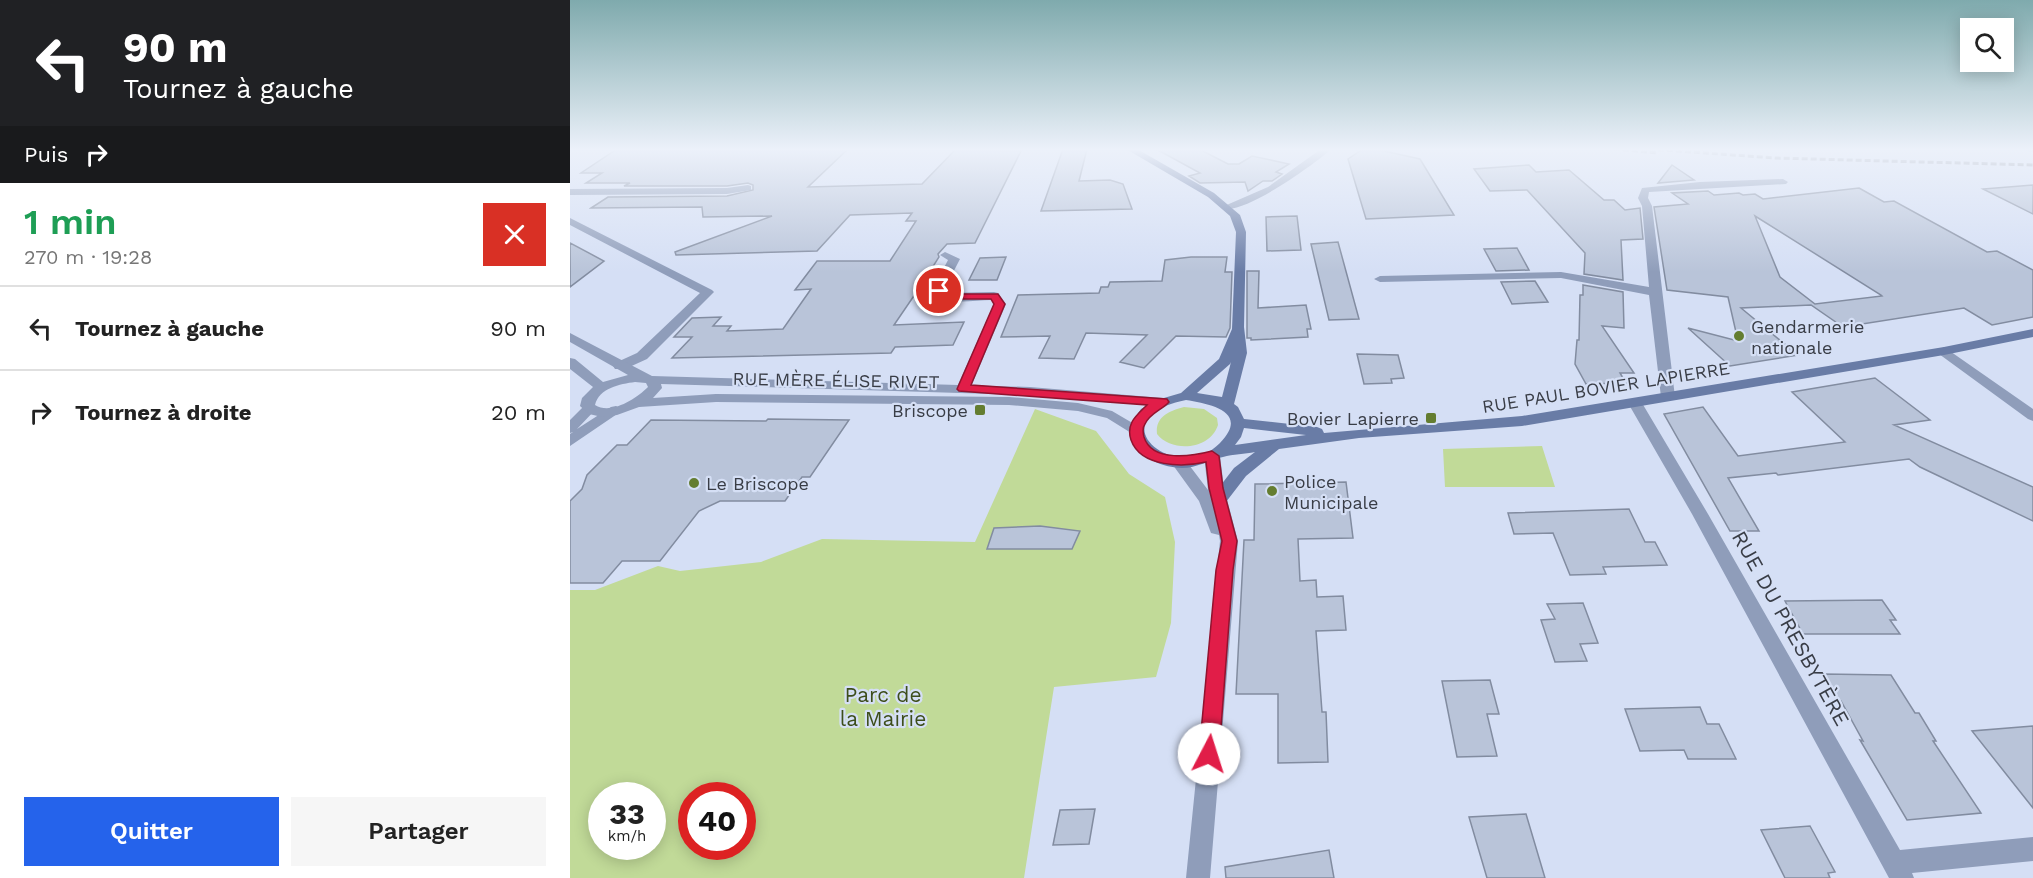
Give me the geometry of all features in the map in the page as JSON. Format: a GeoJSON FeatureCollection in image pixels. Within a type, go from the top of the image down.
{"type":"FeatureCollection","features":[{"type":"Feature","properties":{"kind":"main road"},"geometry":{"type":"LineString","coordinates":[[1202,190],[1235,215],[1240,232],[1238,327],[1240,353],[1227,405]]}},
{"type":"Feature","properties":{"kind":"main road"},"geometry":{"type":"LineString","coordinates":[[1186,396],[1225,361],[1238,327]]}},
{"type":"Feature","properties":{"kind":"main road","name":"RUE PAUL BOVIER LAPIERRE"},"geometry":{"type":"LineString","coordinates":[[1359,433],[1522,421],[1944,351],[2033,333]]}},
{"type":"Feature","properties":{"kind":"main road"},"geometry":{"type":"LineString","coordinates":[[1216,454],[1231,443],[1238,434],[1239,423],[1236,413],[1215,399],[1186,396],[1163,402],[1144,414],[1136,431],[1138,442],[1147,451],[1160,458],[1178,461],[1359,433]]}},
{"type":"Feature","properties":{"kind":"main road"},"geometry":{"type":"LineString","coordinates":[[1239,423],[1301,431],[1359,433]]}},
{"type":"Feature","properties":{"kind":"main road"},"geometry":{"type":"LineString","coordinates":[[1220,498],[1240,472],[1273,446]]}},
{"type":"Feature","properties":{"kind":"street"},"geometry":{"type":"LineString","coordinates":[[570,192],[734,190]]}},
{"type":"Feature","properties":{"kind":"street"},"geometry":{"type":"LineString","coordinates":[[1227,207],[1268,190]]}},
{"type":"Feature","properties":{"kind":"street"},"geometry":{"type":"LineString","coordinates":[[1645,190],[1642,198],[1647,206],[1668,397]]}},
{"type":"Feature","properties":{"kind":"street"},"geometry":{"type":"LineString","coordinates":[[570,221],[708,292],[642,356],[616,364],[594,361],[579,351],[570,350]]}},
{"type":"Feature","properties":{"kind":"street","name":"RUE MÈRE ÉLISE RIVET"},"geometry":{"type":"LineString","coordinates":[[945,255],[954,259],[939,291],[944,297],[994,296],[1000,304],[963,389]]}},
{"type":"Feature","properties":{"kind":"street"},"geometry":{"type":"LineString","coordinates":[[1380,279],[1561,275],[1655,292]]}},
{"type":"Feature","properties":{"kind":"street","name":"RUE MÈRE ÉLISE RIVET"},"geometry":{"type":"LineString","coordinates":[[570,337],[616,364],[648,379],[846,388],[963,389],[1163,402]]}},
{"type":"Feature","properties":{"kind":"street"},"geometry":{"type":"LineString","coordinates":[[1944,351],[2033,416]]}},
{"type":"Feature","properties":{"kind":"street"},"geometry":{"type":"LineString","coordinates":[[572,366],[602,387]]}},
{"type":"Feature","properties":{"kind":"street"},"geometry":{"type":"LineString","coordinates":[[590,409],[587,402],[602,387],[623,379],[648,379],[655,388],[637,403]]}},
{"type":"Feature","properties":{"kind":"street","name":"RUE MÈRE ÉLISE RIVET"},"geometry":{"type":"LineString","coordinates":[[616,410],[637,403],[716,399],[1009,400],[1078,407],[1112,415],[1136,431]]}},
{"type":"Feature","properties":{"kind":"street","name":"RUE DU PRESBYTÈRE"},"geometry":{"type":"LineString","coordinates":[[1635,403],[1898,870]]}},
{"type":"Feature","properties":{"kind":"street"},"geometry":{"type":"LineString","coordinates":[[590,409],[605,412],[616,410]]}},
{"type":"Feature","properties":{"kind":"street"},"geometry":{"type":"LineString","coordinates":[[570,428],[590,409]]}},
{"type":"Feature","properties":{"kind":"street"},"geometry":{"type":"LineString","coordinates":[[570,441],[616,410]]}},
{"type":"Feature","properties":{"kind":"street"},"geometry":{"type":"LineString","coordinates":[[1198,878],[1224,570],[1229,541],[1216,488],[1216,454]]}},
{"type":"Feature","properties":{"kind":"street"},"geometry":{"type":"LineString","coordinates":[[1178,461],[1201,490],[1215,517],[1224,570]]}},
{"type":"Feature","properties":{"kind":"street"},"geometry":{"type":"LineString","coordinates":[[1898,870],[2033,849]]}},
{"type":"Feature","properties":{"kind":"green space"},"geometry":{"type":"Polygon","coordinates":[[[1184,407],[1204,409],[1217,418],[1218,425],[1207,440],[1199,444],[1181,446],[1164,440],[1157,434],[1158,423],[1164,416],[1184,407]]]}},
{"type":"Feature","properties":{"kind":"green space","name":"Parc de la Mairie"},"geometry":{"type":"Polygon","coordinates":[[[1035,409],[1096,431],[1129,474],[1165,497],[1175,542],[1171,623],[1156,677],[1054,687],[1024,878],[570,878],[570,590],[595,590],[658,566],[680,571],[761,562],[822,539],[975,542],[1035,409]]]}},
{"type":"Feature","properties":{"kind":"green space"},"geometry":{"type":"Polygon","coordinates":[[[1542,446],[1555,487],[1445,487],[1443,449],[1542,446]]]}},
{"type":"Feature","properties":{"kind":"building"},"geometry":{"type":"Polygon","coordinates":[[[753,190],[1002,190],[975,243],[947,244],[938,254],[939,257],[894,325],[964,322],[953,345],[895,347],[891,353],[672,358],[692,337],[674,337],[692,318],[721,317],[713,326],[731,326],[727,331],[783,329],[811,289],[795,290],[817,261],[890,261],[916,221],[906,221],[912,213],[850,215],[817,251],[676,255],[675,252],[772,216],[703,217],[702,207],[591,208],[608,197],[727,196],[753,190]]]}},
{"type":"Feature","properties":{"kind":"building"},"geometry":{"type":"Polygon","coordinates":[[[1048,190],[1125,190],[1132,209],[1041,211],[1048,190]]]}},
{"type":"Feature","properties":{"kind":"building"},"geometry":{"type":"Polygon","coordinates":[[[1357,190],[1439,190],[1454,215],[1366,219],[1357,190]]]}},
{"type":"Feature","properties":{"kind":"building"},"geometry":{"type":"Polygon","coordinates":[[[1489,190],[1592,190],[1604,200],[1614,200],[1625,210],[1640,208],[1643,239],[1621,240],[1623,280],[1584,274],[1585,253],[1527,190],[1489,190]]]}},
{"type":"Feature","properties":{"kind":"building"},"geometry":{"type":"Polygon","coordinates":[[[1842,190],[1863,190],[1884,202],[1894,201],[1987,252],[1997,251],[2033,270],[2033,317],[1992,325],[1964,308],[1843,327],[1811,305],[1741,308],[1798,355],[1730,366],[1688,328],[1738,341],[1728,297],[1667,290],[1654,207],[1688,204],[1672,193],[1708,191],[1714,195],[1755,194],[1763,199],[1842,190]],[[1755,216],[1780,277],[1815,304],[1882,296],[1755,216]]]}},
{"type":"Feature","properties":{"kind":"building"},"geometry":{"type":"Polygon","coordinates":[[[1985,190],[2033,190],[2033,214],[1985,190]]]}},
{"type":"Feature","properties":{"kind":"building"},"geometry":{"type":"Polygon","coordinates":[[[1297,216],[1301,250],[1267,251],[1266,217],[1297,216]]]}},
{"type":"Feature","properties":{"kind":"building"},"geometry":{"type":"Polygon","coordinates":[[[1338,242],[1359,319],[1329,320],[1311,244],[1338,242]]]}},
{"type":"Feature","properties":{"kind":"building"},"geometry":{"type":"Polygon","coordinates":[[[570,243],[604,261],[570,287],[570,243]]]}},
{"type":"Feature","properties":{"kind":"building"},"geometry":{"type":"Polygon","coordinates":[[[1517,248],[1529,270],[1496,271],[1484,249],[1517,248]]]}},
{"type":"Feature","properties":{"kind":"building"},"geometry":{"type":"Polygon","coordinates":[[[1006,257],[997,280],[969,280],[980,258],[1006,257]]]}},
{"type":"Feature","properties":{"kind":"building"},"geometry":{"type":"Polygon","coordinates":[[[1227,257],[1225,272],[1232,272],[1230,328],[1226,337],[1176,336],[1144,368],[1120,362],[1147,335],[1086,333],[1074,359],[1039,358],[1050,336],[1001,337],[1018,295],[1099,293],[1101,287],[1108,287],[1110,282],[1162,281],[1165,260],[1227,257]]]}},
{"type":"Feature","properties":{"kind":"building"},"geometry":{"type":"Polygon","coordinates":[[[1247,271],[1259,271],[1258,308],[1306,305],[1311,329],[1307,329],[1308,337],[1251,340],[1247,338],[1247,271]]]}},
{"type":"Feature","properties":{"kind":"building"},"geometry":{"type":"Polygon","coordinates":[[[1535,281],[1548,302],[1512,304],[1501,282],[1535,281]]]}},
{"type":"Feature","properties":{"kind":"building"},"geometry":{"type":"Polygon","coordinates":[[[1583,285],[1623,292],[1624,328],[1602,326],[1634,373],[1620,373],[1626,383],[1586,384],[1575,364],[1577,340],[1579,340],[1580,295],[1583,295],[1583,285]]]}},
{"type":"Feature","properties":{"kind":"building"},"geometry":{"type":"Polygon","coordinates":[[[1357,354],[1398,355],[1404,378],[1391,379],[1392,383],[1364,384],[1357,354]]]}},
{"type":"Feature","properties":{"kind":"building"},"geometry":{"type":"Polygon","coordinates":[[[1875,378],[1930,420],[1894,425],[2033,487],[2033,521],[1920,467],[1909,459],[1778,475],[1776,473],[1728,478],[1759,531],[1730,531],[1664,414],[1703,407],[1738,456],[1845,442],[1792,392],[1875,378]]]}},
{"type":"Feature","properties":{"kind":"building"},"geometry":{"type":"Polygon","coordinates":[[[768,419],[849,420],[810,477],[802,477],[785,501],[720,501],[699,511],[660,561],[622,561],[603,583],[570,583],[570,501],[582,489],[587,475],[617,445],[627,445],[651,420],[766,421],[768,419]]]}},
{"type":"Feature","properties":{"kind":"building"},"geometry":{"type":"Polygon","coordinates":[[[1346,482],[1353,538],[1298,539],[1300,581],[1316,580],[1317,597],[1343,596],[1346,630],[1316,631],[1322,712],[1326,712],[1328,762],[1278,763],[1278,694],[1236,694],[1244,540],[1254,540],[1255,484],[1346,482]]]}},
{"type":"Feature","properties":{"kind":"building"},"geometry":{"type":"Polygon","coordinates":[[[1629,509],[1645,542],[1655,542],[1667,565],[1603,567],[1606,574],[1570,575],[1553,533],[1514,534],[1508,513],[1629,509]]]}},
{"type":"Feature","properties":{"kind":"building"},"geometry":{"type":"Polygon","coordinates":[[[1040,526],[1080,531],[1072,549],[987,549],[994,528],[1040,526]]]}},
{"type":"Feature","properties":{"kind":"building"},"geometry":{"type":"Polygon","coordinates":[[[1882,600],[1896,620],[1890,620],[1900,634],[1803,634],[1785,601],[1882,600]]]}},
{"type":"Feature","properties":{"kind":"building"},"geometry":{"type":"Polygon","coordinates":[[[1583,603],[1598,643],[1580,644],[1587,661],[1555,662],[1541,620],[1555,619],[1547,604],[1583,603]]]}},
{"type":"Feature","properties":{"kind":"building"},"geometry":{"type":"Polygon","coordinates":[[[1823,674],[1891,675],[1915,713],[1919,713],[1936,741],[1933,741],[1981,813],[1907,820],[1860,740],[1863,741],[1841,701],[1837,701],[1823,674]]]}},
{"type":"Feature","properties":{"kind":"building"},"geometry":{"type":"Polygon","coordinates":[[[1490,680],[1499,714],[1487,714],[1497,756],[1457,757],[1442,681],[1490,680]]]}},
{"type":"Feature","properties":{"kind":"building"},"geometry":{"type":"Polygon","coordinates":[[[1700,707],[1707,724],[1719,724],[1736,759],[1688,759],[1684,750],[1640,751],[1625,709],[1700,707]]]}},
{"type":"Feature","properties":{"kind":"building"},"geometry":{"type":"Polygon","coordinates":[[[2033,726],[2033,808],[1972,731],[2033,726]]]}},
{"type":"Feature","properties":{"kind":"building"},"geometry":{"type":"Polygon","coordinates":[[[1095,809],[1089,844],[1053,845],[1060,810],[1095,809]]]}},
{"type":"Feature","properties":{"kind":"building"},"geometry":{"type":"Polygon","coordinates":[[[1526,814],[1545,878],[1487,878],[1469,817],[1526,814]]]}},
{"type":"Feature","properties":{"kind":"building"},"geometry":{"type":"Polygon","coordinates":[[[1810,826],[1835,872],[1828,873],[1830,878],[1785,878],[1761,830],[1810,826]]]}},
{"type":"Feature","properties":{"kind":"building"},"geometry":{"type":"Polygon","coordinates":[[[1329,850],[1334,878],[1226,878],[1225,867],[1329,850]]]}},
{"type":"Feature","properties":{"kind":"place","name":"Gendarmerie nationale"},"geometry":{"type":"Point","coordinates":[1739,336]}},
{"type":"Feature","properties":{"kind":"place","name":"Briscope"},"geometry":{"type":"Point","coordinates":[980,410]}},
{"type":"Feature","properties":{"kind":"place","name":"Bovier Lapierre"},"geometry":{"type":"Point","coordinates":[1431,418]}},
{"type":"Feature","properties":{"kind":"place","name":"Le Briscope"},"geometry":{"type":"Point","coordinates":[694,483]}},
{"type":"Feature","properties":{"kind":"place","name":"Police Municipale"},"geometry":{"type":"Point","coordinates":[1272,491]}},
{"type":"Feature","properties":{"kind":"route"},"geometry":{"type":"LineString","coordinates":[[939,291],[944,297],[994,296],[1000,304],[963,389],[1030,391],[1163,402],[1152,407],[1138,422],[1136,431],[1138,442],[1147,451],[1160,458],[1189,461],[1212,456],[1216,488],[1229,541],[1224,570],[1209,754]]}}]}
